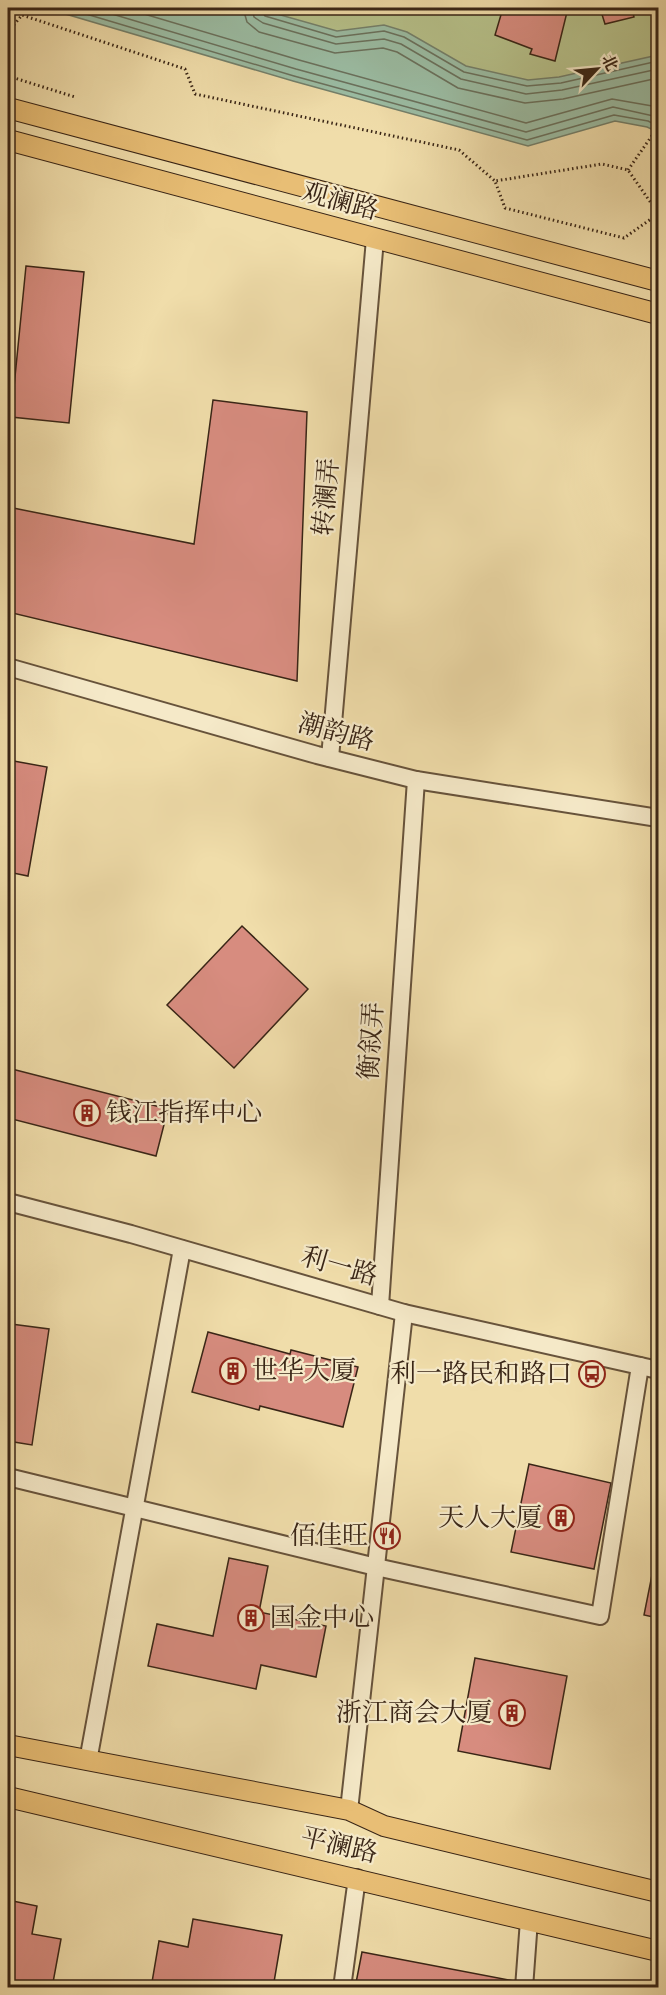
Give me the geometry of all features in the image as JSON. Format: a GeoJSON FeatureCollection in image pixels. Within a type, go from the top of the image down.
{"type":"FeatureCollection","features":[{"type":"Feature","properties":{"kind":"main road","name":"观澜路"},"geometry":{"type":"LineString","coordinates":[[8,108],[658,281]]}},
{"type":"Feature","properties":{"kind":"main road","name":"观澜路"},"geometry":{"type":"LineString","coordinates":[[8,140],[658,314]]}},
{"type":"Feature","properties":{"kind":"main road","name":"平澜路"},"geometry":{"type":"LineString","coordinates":[[8,1745],[349,1810],[384,1826],[658,1892]]}},
{"type":"Feature","properties":{"kind":"main road","name":"平澜路"},"geometry":{"type":"LineString","coordinates":[[8,1797],[658,1951]]}},
{"type":"Feature","properties":{"kind":"street","name":"转澜弄"},"geometry":{"type":"LineString","coordinates":[[330,758],[375,239]]}},
{"type":"Feature","properties":{"kind":"street","name":"潮韵路"},"geometry":{"type":"LineString","coordinates":[[8,667],[416,780],[658,818]]}},
{"type":"Feature","properties":{"kind":"street","name":"衡叙弄"},"geometry":{"type":"LineString","coordinates":[[380,1306],[416,780]]}},
{"type":"Feature","properties":{"kind":"street","name":"利一路"},"geometry":{"type":"LineString","coordinates":[[8,1202],[404,1313],[658,1370]]}},
{"type":"Feature","properties":{"kind":"street"},"geometry":{"type":"LineString","coordinates":[[88,1761],[182,1249]]}},
{"type":"Feature","properties":{"kind":"street"},"geometry":{"type":"LineString","coordinates":[[349,1810],[404,1313]]}},
{"type":"Feature","properties":{"kind":"street"},"geometry":{"type":"LineString","coordinates":[[8,1477],[376,1567],[600,1616],[640,1366]]}},
{"type":"Feature","properties":{"kind":"street"},"geometry":{"type":"LineString","coordinates":[[342,1988],[357,1878]]}},
{"type":"Feature","properties":{"kind":"street"},"geometry":{"type":"LineString","coordinates":[[524,1988],[529,1920]]}},
{"type":"Feature","properties":{"kind":"path"},"geometry":{"type":"LineString","coordinates":[[319,8],[362,10],[368,8]]}},
{"type":"Feature","properties":{"kind":"path"},"geometry":{"type":"LineString","coordinates":[[8,32],[22,15],[185,69],[195,94],[459,150],[495,181],[505,208],[624,238],[658,213],[628,170],[602,164],[495,181]]}},
{"type":"Feature","properties":{"kind":"path"},"geometry":{"type":"LineString","coordinates":[[8,76],[75,96]]}},
{"type":"Feature","properties":{"kind":"path"},"geometry":{"type":"LineString","coordinates":[[628,170],[658,127]]}},
{"type":"Feature","properties":{"kind":"shaded area"},"geometry":{"type":"Polygon","coordinates":[[[248,8],[658,8],[658,72],[538,92],[248,8]]]}},
{"type":"Feature","properties":{"kind":"water"},"geometry":{"type":"Polygon","coordinates":[[[45,8],[256,8],[337,31],[384,25],[407,32],[466,66],[528,80],[559,77],[658,55],[658,132],[647,127],[615,121],[528,146],[293,81],[45,8]]]}},
{"type":"Feature","properties":{"kind":"building"},"geometry":{"type":"Polygon","coordinates":[[[503,8],[568,8],[555,61],[530,54],[532,49],[495,35],[503,8]]]}},
{"type":"Feature","properties":{"kind":"building"},"geometry":{"type":"Polygon","coordinates":[[[600,8],[632,8],[634,17],[605,24],[600,8]]]}},
{"type":"Feature","properties":{"kind":"building"},"geometry":{"type":"Polygon","coordinates":[[[26,266],[84,272],[69,423],[11,417],[26,266]]]}},
{"type":"Feature","properties":{"kind":"building"},"geometry":{"type":"Polygon","coordinates":[[[213,400],[307,412],[297,681],[8,612],[8,507],[194,544],[213,400]]]}},
{"type":"Feature","properties":{"kind":"building"},"geometry":{"type":"Polygon","coordinates":[[[8,760],[47,767],[28,876],[8,872],[8,760]]]}},
{"type":"Feature","properties":{"kind":"building"},"geometry":{"type":"Polygon","coordinates":[[[242,926],[308,989],[234,1068],[167,1005],[242,926]]]}},
{"type":"Feature","properties":{"kind":"building","name":"钱江指挥中心"},"geometry":{"type":"Polygon","coordinates":[[[8,1068],[168,1109],[156,1156],[8,1118],[8,1068]]]}},
{"type":"Feature","properties":{"kind":"building"},"geometry":{"type":"Polygon","coordinates":[[[11,1324],[49,1329],[32,1445],[8,1441],[8,1349],[11,1324]]]}},
{"type":"Feature","properties":{"kind":"building"},"geometry":{"type":"Polygon","coordinates":[[[208,1332],[290,1354],[291,1350],[358,1367],[343,1427],[260,1406],[259,1410],[192,1392],[208,1332]]]}},
{"type":"Feature","properties":{"kind":"building","name":"天人大厦"},"geometry":{"type":"Polygon","coordinates":[[[529,1464],[611,1483],[594,1569],[511,1552],[529,1464]]]}},
{"type":"Feature","properties":{"kind":"building","name":"国金中心"},"geometry":{"type":"Polygon","coordinates":[[[229,1558],[268,1566],[259,1612],[326,1626],[316,1677],[261,1665],[256,1689],[148,1666],[157,1624],[213,1636],[229,1558]]]}},
{"type":"Feature","properties":{"kind":"building"},"geometry":{"type":"Polygon","coordinates":[[[653,1570],[658,1571],[658,1618],[644,1615],[653,1570]]]}},
{"type":"Feature","properties":{"kind":"building","name":"浙江商会大厦"},"geometry":{"type":"Polygon","coordinates":[[[475,1658],[567,1676],[550,1769],[458,1751],[475,1658]]]}},
{"type":"Feature","properties":{"kind":"building"},"geometry":{"type":"Polygon","coordinates":[[[8,1900],[37,1906],[32,1934],[61,1939],[52,1988],[8,1988],[8,1900]]]}},
{"type":"Feature","properties":{"kind":"building"},"geometry":{"type":"Polygon","coordinates":[[[193,1919],[282,1935],[273,1988],[151,1988],[159,1941],[188,1947],[193,1919]]]}},
{"type":"Feature","properties":{"kind":"building"},"geometry":{"type":"Polygon","coordinates":[[[362,1952],[514,1981],[514,1988],[355,1988],[362,1952]]]}},
{"type":"Feature","properties":{"kind":"place","name":"钱江指挥中心"},"geometry":{"type":"Point","coordinates":[87,1113]}},
{"type":"Feature","properties":{"kind":"place","name":"世华大厦"},"geometry":{"type":"Point","coordinates":[233,1371]}},
{"type":"Feature","properties":{"kind":"place","name":"利一路民和路口"},"geometry":{"type":"Point","coordinates":[592,1374]}},
{"type":"Feature","properties":{"kind":"place","name":"天人大厦"},"geometry":{"type":"Point","coordinates":[561,1518]}},
{"type":"Feature","properties":{"kind":"place","name":"佰佳旺"},"geometry":{"type":"Point","coordinates":[387,1536]}},
{"type":"Feature","properties":{"kind":"place","name":"国金中心"},"geometry":{"type":"Point","coordinates":[251,1618]}},
{"type":"Feature","properties":{"kind":"place","name":"浙江商会大厦"},"geometry":{"type":"Point","coordinates":[512,1713]}}]}
